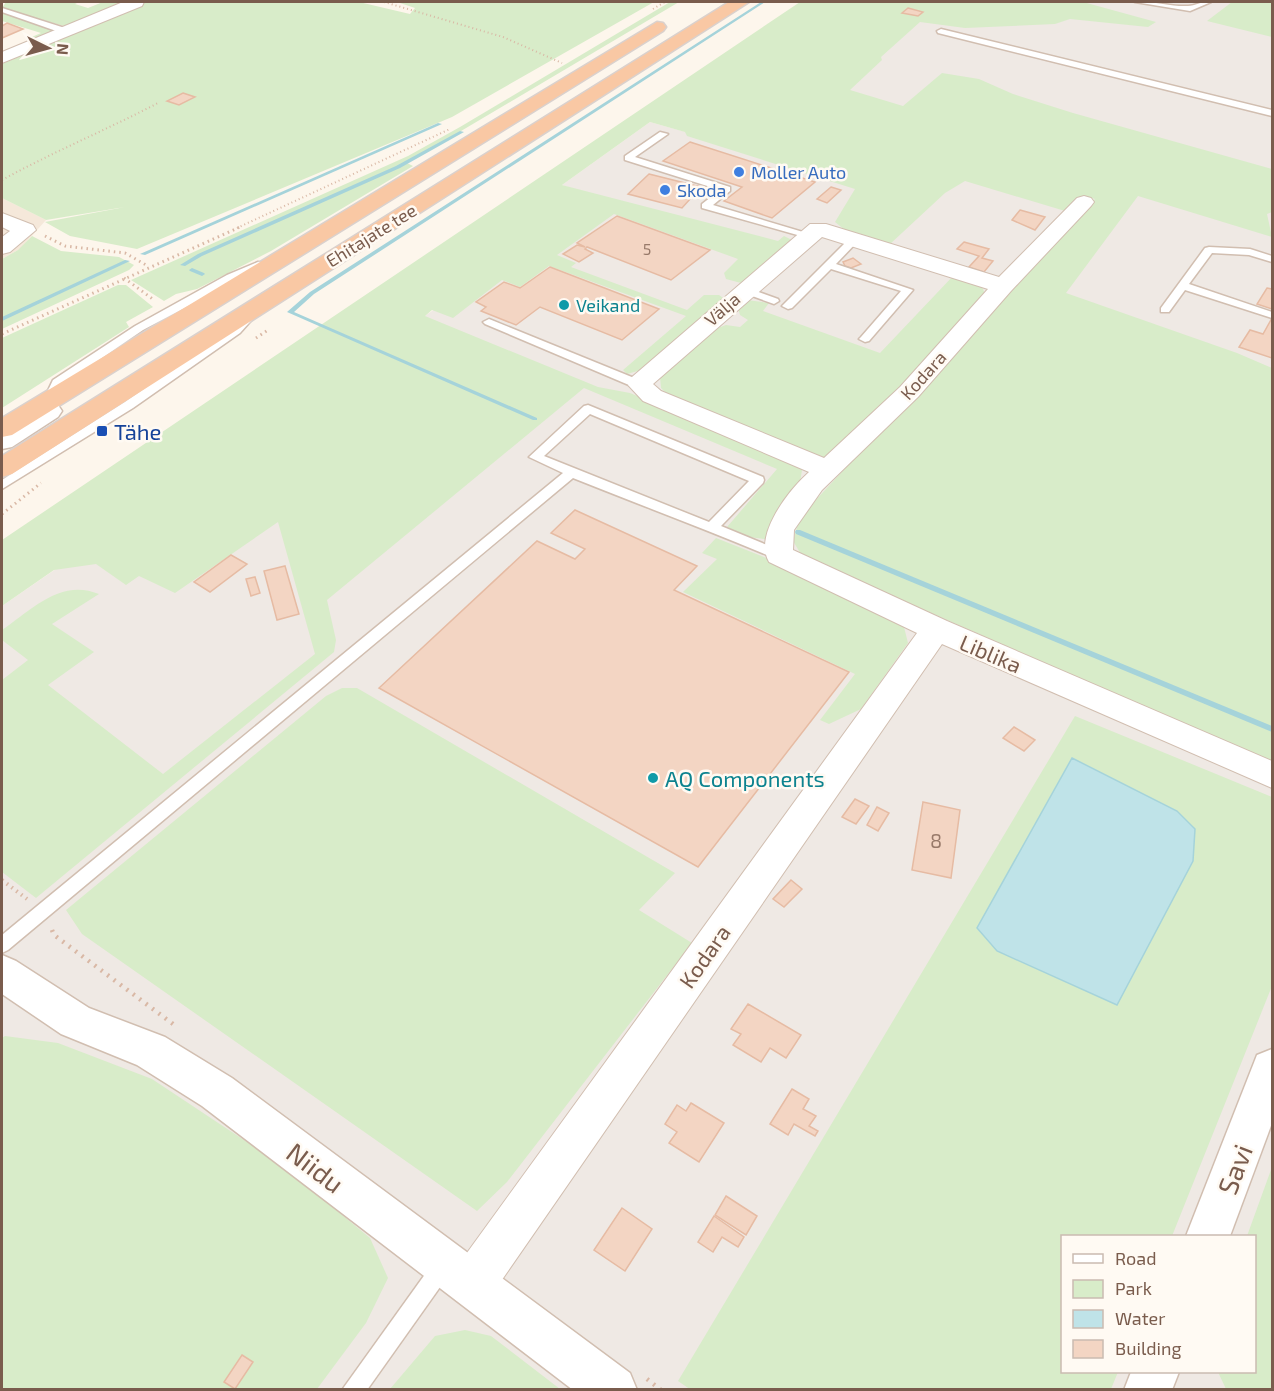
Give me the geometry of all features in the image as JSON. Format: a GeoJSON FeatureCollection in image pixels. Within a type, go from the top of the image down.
{"type":"FeatureCollection","features":[{"type":"Feature","properties":{"kind":"highway","name":"Ehitajate tee"},"geometry":{"type":"LineString","coordinates":[[2,468],[740,2]]}},
{"type":"Feature","properties":{"kind":"highway","name":"Ehitajate tee"},"geometry":{"type":"LineString","coordinates":[[2,429],[290,252],[667,11]]}},
{"type":"Feature","properties":{"kind":"street"},"geometry":{"type":"LineString","coordinates":[[2,58],[136,2]]}},
{"type":"Feature","properties":{"kind":"street","name":"Kodara"},"geometry":{"type":"LineString","coordinates":[[779,555],[780,529],[812,484],[909,392],[1003,286],[1084,202]]}},
{"type":"Feature","properties":{"kind":"street"},"geometry":{"type":"LineString","coordinates":[[2,219],[25,230],[2,247]]}},
{"type":"Feature","properties":{"kind":"street"},"geometry":{"type":"LineString","coordinates":[[808,235],[818,229],[1003,286]]}},
{"type":"Feature","properties":{"kind":"street","name":"Välja"},"geometry":{"type":"LineString","coordinates":[[640,385],[644,377],[808,235]]}},
{"type":"Feature","properties":{"kind":"street"},"geometry":{"type":"LineString","coordinates":[[2,441],[210,310],[220,295]]}},
{"type":"Feature","properties":{"kind":"street"},"geometry":{"type":"LineString","coordinates":[[640,385],[652,396],[803,457],[828,471]]}},
{"type":"Feature","properties":{"kind":"street"},"geometry":{"type":"LineString","coordinates":[[2,423],[27,413]]}},
{"type":"Feature","properties":{"kind":"street","name":"Liblika"},"geometry":{"type":"LineString","coordinates":[[779,555],[936,629],[1272,775]]}},
{"type":"Feature","properties":{"kind":"street","name":"Kodara"},"geometry":{"type":"LineString","coordinates":[[458,1274],[936,629]]}},
{"type":"Feature","properties":{"kind":"street","name":"Niidu"},"geometry":{"type":"LineString","coordinates":[[2,973],[75,1021],[151,1051],[217,1092],[613,1389]]}},
{"type":"Feature","properties":{"kind":"street","name":"Savi"},"geometry":{"type":"LineString","coordinates":[[1208,1235],[1272,1069]]}},
{"type":"Feature","properties":{"kind":"street"},"geometry":{"type":"LineString","coordinates":[[1148,1389],[1154,1373]]}},
{"type":"Feature","properties":{"kind":"lane"},"geometry":{"type":"LineString","coordinates":[[1139,2],[1190,9],[1207,2]]}},
{"type":"Feature","properties":{"kind":"lane"},"geometry":{"type":"LineString","coordinates":[[2,10],[65,31]]}},
{"type":"Feature","properties":{"kind":"lane"},"geometry":{"type":"LineString","coordinates":[[941,31],[1272,113]]}},
{"type":"Feature","properties":{"kind":"lane"},"geometry":{"type":"LineString","coordinates":[[663,134],[628,158],[727,189],[706,206],[808,235]]}},
{"type":"Feature","properties":{"kind":"lane"},"geometry":{"type":"LineString","coordinates":[[788,306],[855,240]]}},
{"type":"Feature","properties":{"kind":"lane"},"geometry":{"type":"LineString","coordinates":[[1165,310],[1209,250],[1250,252],[1272,260]]}},
{"type":"Feature","properties":{"kind":"lane"},"geometry":{"type":"LineString","coordinates":[[50,399],[57,384],[139,328],[231,277],[290,252]]}},
{"type":"Feature","properties":{"kind":"lane"},"geometry":{"type":"LineString","coordinates":[[830,265],[908,290],[865,339]]}},
{"type":"Feature","properties":{"kind":"lane"},"geometry":{"type":"LineString","coordinates":[[1183,286],[1272,315]]}},
{"type":"Feature","properties":{"kind":"lane"},"geometry":{"type":"LineString","coordinates":[[745,290],[774,301]]}},
{"type":"Feature","properties":{"kind":"lane"},"geometry":{"type":"LineString","coordinates":[[2,485],[129,405],[236,332],[257,306]]}},
{"type":"Feature","properties":{"kind":"lane"},"geometry":{"type":"LineString","coordinates":[[489,322],[640,385]]}},
{"type":"Feature","properties":{"kind":"lane","name":"Liblika"},"geometry":{"type":"LineString","coordinates":[[711,528],[758,480],[588,409],[535,457],[692,522],[779,555]]}},
{"type":"Feature","properties":{"kind":"lane"},"geometry":{"type":"LineString","coordinates":[[2,945],[572,472]]}},
{"type":"Feature","properties":{"kind":"lane"},"geometry":{"type":"LineString","coordinates":[[353,1389],[458,1274]]}},
{"type":"Feature","properties":{"kind":"path"},"geometry":{"type":"LineString","coordinates":[[384,2],[503,37],[562,63],[553,68]]}},
{"type":"Feature","properties":{"kind":"path"},"geometry":{"type":"LineString","coordinates":[[646,13],[667,11]]}},
{"type":"Feature","properties":{"kind":"path"},"geometry":{"type":"LineString","coordinates":[[2,180],[45,156],[95,136],[158,102]]}},
{"type":"Feature","properties":{"kind":"path"},"geometry":{"type":"LineString","coordinates":[[2,334],[337,184],[454,127]]}},
{"type":"Feature","properties":{"kind":"path"},"geometry":{"type":"LineString","coordinates":[[25,230],[65,246],[125,253],[148,267]]}},
{"type":"Feature","properties":{"kind":"path"},"geometry":{"type":"LineString","coordinates":[[123,278],[155,300]]}},
{"type":"Feature","properties":{"kind":"shaded area"},"geometry":{"type":"Polygon","coordinates":[[[864,2],[1272,2],[1272,1389],[2,1389],[2,606],[598,197],[562,185],[650,122],[686,132],[864,2]]]}},
{"type":"Feature","properties":{"kind":"shaded area"},"geometry":{"type":"Polygon","coordinates":[[[2,198],[46,220],[20,249],[2,259],[2,198]]]}},
{"type":"Feature","properties":{"kind":"green space"},"geometry":{"type":"Polygon","coordinates":[[[6,2],[79,2],[75,4],[88,8],[103,2],[124,2],[64,26],[2,8],[6,2]]]}},
{"type":"Feature","properties":{"kind":"green space"},"geometry":{"type":"Polygon","coordinates":[[[147,2],[359,2],[410,14],[415,8],[397,2],[654,2],[452,117],[137,249],[70,236],[45,222],[125,207],[46,220],[2,198],[2,64],[147,2]]]}},
{"type":"Feature","properties":{"kind":"green space"},"geometry":{"type":"Polygon","coordinates":[[[670,2],[679,2],[407,163],[413,166],[271,251],[197,289],[176,294],[164,301],[131,280],[408,156],[670,2]]]}},
{"type":"Feature","properties":{"kind":"green space"},"geometry":{"type":"Polygon","coordinates":[[[800,2],[1083,2],[1156,22],[1148,27],[1070,19],[1055,24],[965,28],[920,22],[881,57],[882,60],[850,90],[903,106],[942,73],[979,79],[1013,94],[1073,113],[1272,169],[1272,212],[1267,214],[1272,237],[1138,196],[1066,293],[1237,353],[1272,368],[1272,763],[802,556],[793,541],[800,517],[1095,199],[1084,196],[1065,211],[965,181],[945,193],[889,245],[845,230],[835,222],[855,189],[687,136],[685,132],[650,122],[562,185],[778,241],[784,236],[792,240],[741,283],[726,279],[724,273],[738,259],[614,214],[557,255],[576,263],[571,267],[687,310],[704,295],[719,295],[726,300],[641,370],[627,374],[623,370],[686,316],[549,266],[520,287],[502,280],[453,318],[432,310],[425,316],[598,387],[630,393],[796,462],[802,470],[799,489],[775,514],[765,539],[749,537],[727,527],[777,469],[584,388],[327,600],[336,640],[334,652],[36,898],[2,872],[2,680],[28,660],[2,640],[2,630],[35,606],[47,598],[72,590],[85,590],[99,594],[52,624],[94,652],[48,685],[163,774],[315,654],[278,522],[175,593],[139,576],[126,585],[96,564],[54,570],[2,606],[2,540],[800,2]]]}},
{"type":"Feature","properties":{"kind":"green space"},"geometry":{"type":"Polygon","coordinates":[[[1232,2],[1272,2],[1272,37],[1207,21],[1232,2]]]}},
{"type":"Feature","properties":{"kind":"green space"},"geometry":{"type":"Polygon","coordinates":[[[2,13],[54,31],[32,41],[27,39],[41,33],[2,21],[2,13]]]}},
{"type":"Feature","properties":{"kind":"green space"},"geometry":{"type":"Polygon","coordinates":[[[32,236],[61,251],[119,257],[134,265],[129,270],[2,329],[2,259],[18,250],[32,236]]]}},
{"type":"Feature","properties":{"kind":"green space"},"geometry":{"type":"Polygon","coordinates":[[[954,275],[979,284],[985,298],[902,391],[824,459],[666,393],[661,388],[660,377],[715,329],[726,325],[740,327],[748,320],[740,315],[738,308],[747,300],[769,303],[763,311],[880,353],[954,275]]]}},
{"type":"Feature","properties":{"kind":"green space"},"geometry":{"type":"Polygon","coordinates":[[[118,285],[126,285],[153,307],[126,322],[129,327],[2,408],[2,338],[118,285]]]}},
{"type":"Feature","properties":{"kind":"green space"},"geometry":{"type":"Polygon","coordinates":[[[716,538],[774,561],[904,627],[908,643],[861,709],[829,724],[820,720],[855,674],[683,592],[717,559],[702,553],[716,538]]]}},
{"type":"Feature","properties":{"kind":"green space"},"geometry":{"type":"Polygon","coordinates":[[[342,688],[357,688],[675,873],[639,910],[692,943],[507,1182],[477,1211],[82,934],[66,910],[326,696],[342,688]]]}},
{"type":"Feature","properties":{"kind":"green space"},"geometry":{"type":"Polygon","coordinates":[[[1075,716],[1272,797],[1272,986],[1172,1235],[1061,1235],[1061,1373],[1118,1373],[1111,1389],[691,1390],[678,1381],[1075,716]]]}},
{"type":"Feature","properties":{"kind":"green space"},"geometry":{"type":"Polygon","coordinates":[[[5,1036],[58,1043],[152,1079],[283,1166],[370,1238],[388,1278],[366,1323],[317,1389],[2,1390],[2,1038],[5,1036]]]}},
{"type":"Feature","properties":{"kind":"green space"},"geometry":{"type":"Polygon","coordinates":[[[1272,1167],[1272,1389],[1226,1389],[1218,1373],[1256,1373],[1256,1235],[1247,1235],[1272,1167]]]}},
{"type":"Feature","properties":{"kind":"green space"},"geometry":{"type":"Polygon","coordinates":[[[465,1330],[491,1336],[560,1389],[390,1389],[435,1336],[465,1330]]]}},
{"type":"Feature","properties":{"kind":"water"},"geometry":{"type":"Polygon","coordinates":[[[1072,758],[1177,811],[1195,829],[1193,861],[1117,1005],[997,951],[977,928],[1072,758]]]}},
{"type":"Feature","properties":{"kind":"building"},"geometry":{"type":"Polygon","coordinates":[[[908,8],[923,12],[918,16],[902,13],[908,8]]]}},
{"type":"Feature","properties":{"kind":"building"},"geometry":{"type":"Polygon","coordinates":[[[7,23],[23,29],[2,38],[2,26],[7,23]]]}},
{"type":"Feature","properties":{"kind":"building"},"geometry":{"type":"Polygon","coordinates":[[[183,93],[195,97],[179,105],[167,101],[183,93]]]}},
{"type":"Feature","properties":{"kind":"building","name":"Moller Auto"},"geometry":{"type":"Polygon","coordinates":[[[690,142],[815,182],[772,218],[724,201],[742,187],[663,161],[690,142]]]}},
{"type":"Feature","properties":{"kind":"building","name":"Skoda"},"geometry":{"type":"Polygon","coordinates":[[[649,174],[701,187],[682,208],[628,194],[649,174]]]}},
{"type":"Feature","properties":{"kind":"building"},"geometry":{"type":"Polygon","coordinates":[[[831,187],[841,190],[827,203],[817,199],[831,187]]]}},
{"type":"Feature","properties":{"kind":"building"},"geometry":{"type":"Polygon","coordinates":[[[1020,210],[1045,217],[1035,230],[1012,220],[1020,210]]]}},
{"type":"Feature","properties":{"kind":"building"},"geometry":{"type":"Polygon","coordinates":[[[617,216],[710,250],[671,280],[587,247],[585,249],[593,253],[579,262],[563,254],[577,245],[585,247],[577,243],[617,216]]]}},
{"type":"Feature","properties":{"kind":"building"},"geometry":{"type":"Polygon","coordinates":[[[964,242],[989,249],[982,258],[993,261],[984,272],[969,267],[979,256],[957,249],[964,242]]]}},
{"type":"Feature","properties":{"kind":"building"},"geometry":{"type":"Polygon","coordinates":[[[853,258],[861,264],[851,268],[845,266],[843,262],[853,258]]]}},
{"type":"Feature","properties":{"kind":"building","name":"Veikand"},"geometry":{"type":"Polygon","coordinates":[[[550,267],[659,309],[622,340],[540,307],[516,325],[481,311],[486,307],[476,302],[504,282],[520,288],[550,267]]]}},
{"type":"Feature","properties":{"kind":"building"},"geometry":{"type":"Polygon","coordinates":[[[1267,288],[1272,289],[1272,309],[1257,304],[1267,288]]]}},
{"type":"Feature","properties":{"kind":"building"},"geometry":{"type":"Polygon","coordinates":[[[1272,318],[1272,358],[1239,347],[1250,330],[1263,334],[1272,318]]]}},
{"type":"Feature","properties":{"kind":"building","name":"AQ Components"},"geometry":{"type":"Polygon","coordinates":[[[575,510],[697,566],[674,590],[849,672],[698,867],[379,688],[537,541],[575,559],[585,549],[551,533],[575,510]]]}},
{"type":"Feature","properties":{"kind":"building"},"geometry":{"type":"Polygon","coordinates":[[[231,555],[247,564],[210,592],[194,582],[231,555]]]}},
{"type":"Feature","properties":{"kind":"building"},"geometry":{"type":"Polygon","coordinates":[[[285,566],[299,614],[277,620],[264,571],[285,566]]]}},
{"type":"Feature","properties":{"kind":"building"},"geometry":{"type":"Polygon","coordinates":[[[255,577],[260,593],[251,596],[246,579],[255,577]]]}},
{"type":"Feature","properties":{"kind":"building"},"geometry":{"type":"Polygon","coordinates":[[[1014,727],[1035,740],[1024,751],[1003,738],[1014,727]]]}},
{"type":"Feature","properties":{"kind":"building"},"geometry":{"type":"Polygon","coordinates":[[[855,799],[869,806],[856,824],[842,817],[855,799]]]}},
{"type":"Feature","properties":{"kind":"building"},"geometry":{"type":"Polygon","coordinates":[[[923,802],[960,810],[951,878],[912,870],[923,802]]]}},
{"type":"Feature","properties":{"kind":"building"},"geometry":{"type":"Polygon","coordinates":[[[877,807],[889,813],[878,831],[867,825],[877,807]]]}},
{"type":"Feature","properties":{"kind":"building"},"geometry":{"type":"Polygon","coordinates":[[[791,880],[802,889],[784,907],[773,899],[791,880]]]}},
{"type":"Feature","properties":{"kind":"building"},"geometry":{"type":"Polygon","coordinates":[[[748,1004],[801,1035],[786,1058],[770,1048],[761,1062],[733,1045],[741,1034],[731,1029],[748,1004]]]}},
{"type":"Feature","properties":{"kind":"building"},"geometry":{"type":"Polygon","coordinates":[[[792,1089],[809,1099],[803,1109],[816,1116],[809,1126],[818,1131],[815,1136],[794,1124],[788,1135],[770,1124],[792,1089]]]}},
{"type":"Feature","properties":{"kind":"building"},"geometry":{"type":"Polygon","coordinates":[[[691,1103],[724,1123],[699,1162],[669,1143],[677,1132],[665,1124],[677,1105],[686,1111],[691,1103]]]}},
{"type":"Feature","properties":{"kind":"building"},"geometry":{"type":"Polygon","coordinates":[[[726,1196],[757,1216],[746,1235],[715,1215],[726,1196]]]}},
{"type":"Feature","properties":{"kind":"building"},"geometry":{"type":"Polygon","coordinates":[[[622,1208],[652,1229],[625,1271],[594,1250],[622,1208]]]}},
{"type":"Feature","properties":{"kind":"building"},"geometry":{"type":"Polygon","coordinates":[[[714,1216],[744,1237],[738,1247],[722,1237],[713,1252],[698,1242],[714,1216]]]}},
{"type":"Feature","properties":{"kind":"building"},"geometry":{"type":"Polygon","coordinates":[[[242,1355],[253,1362],[235,1389],[224,1382],[242,1355]]]}},
{"type":"Feature","properties":{"kind":"waterway"},"geometry":{"type":"LineString","coordinates":[[535,419],[290,312],[312,293],[763,2]]}},
{"type":"Feature","properties":{"kind":"waterway"},"geometry":{"type":"LineString","coordinates":[[143,254],[440,124]]}},
{"type":"Feature","properties":{"kind":"waterway"},"geometry":{"type":"LineString","coordinates":[[183,265],[200,255],[398,167],[462,132]]}},
{"type":"Feature","properties":{"kind":"waterway"},"geometry":{"type":"LineString","coordinates":[[2,319],[127,261]]}},
{"type":"Feature","properties":{"kind":"waterway"},"geometry":{"type":"LineString","coordinates":[[192,270],[202,274]]}},
{"type":"Feature","properties":{"kind":"waterway"},"geometry":{"type":"LineString","coordinates":[[798,532],[1272,729]]}},
{"type":"Feature","properties":{"kind":"place","name":"Moller Auto"},"geometry":{"type":"Point","coordinates":[739,172]}},
{"type":"Feature","properties":{"kind":"place","name":"Skoda"},"geometry":{"type":"Point","coordinates":[665,190]}},
{"type":"Feature","properties":{"kind":"place","name":"Veikand"},"geometry":{"type":"Point","coordinates":[564,305]}},
{"type":"Feature","properties":{"kind":"place","name":"Tähe"},"geometry":{"type":"Point","coordinates":[102,431]}},
{"type":"Feature","properties":{"kind":"place","name":"AQ Components"},"geometry":{"type":"Point","coordinates":[653,778]}}]}
